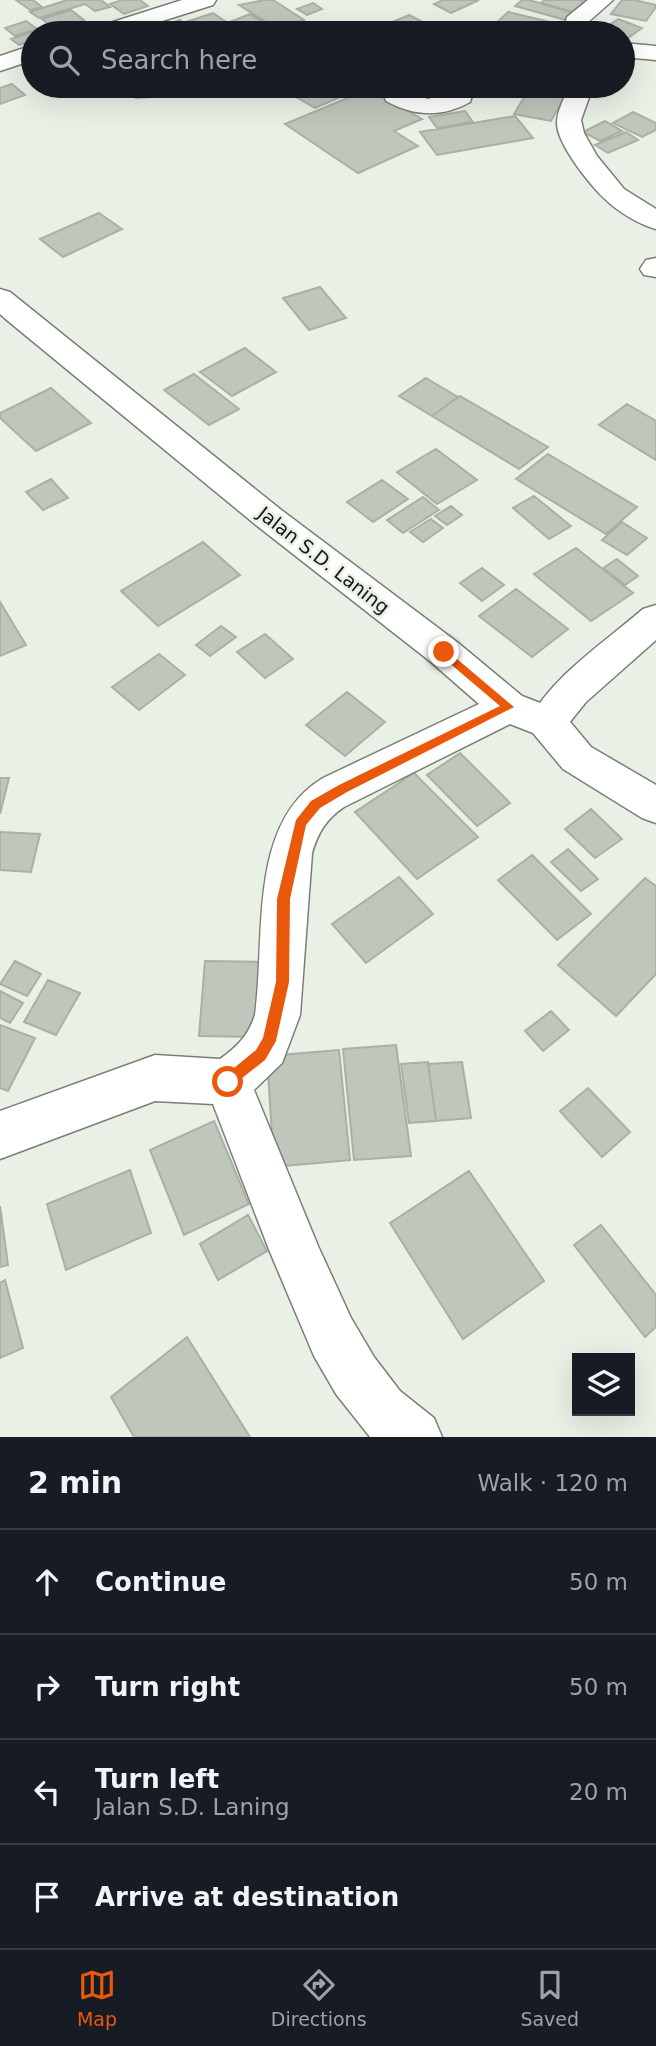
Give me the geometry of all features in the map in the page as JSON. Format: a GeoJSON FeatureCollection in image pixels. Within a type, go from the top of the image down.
{"type":"FeatureCollection","features":[{"type":"Feature","properties":{"kind":"street"},"geometry":{"type":"LineString","coordinates":[[139,21],[205,0]]}},
{"type":"Feature","properties":{"kind":"street"},"geometry":{"type":"LineString","coordinates":[[576,21],[602,0]]}},
{"type":"Feature","properties":{"kind":"street"},"geometry":{"type":"LineString","coordinates":[[635,51],[656,53]]}},
{"type":"Feature","properties":{"kind":"street"},"geometry":{"type":"LineString","coordinates":[[0,64],[21,56]]}},
{"type":"Feature","properties":{"kind":"street"},"geometry":{"type":"LineString","coordinates":[[398,98],[405,103],[430,107],[459,98]]}},
{"type":"Feature","properties":{"kind":"street"},"geometry":{"type":"LineString","coordinates":[[577,98],[569,120],[571,133],[586,159],[615,195],[656,221]]}},
{"type":"Feature","properties":{"kind":"street","name":"Jalan S.D. Laning"},"geometry":{"type":"LineString","coordinates":[[0,298],[268,517],[444,652],[508,707],[547,722],[577,758],[656,806]]}},
{"type":"Feature","properties":{"kind":"street"},"geometry":{"type":"LineString","coordinates":[[547,722],[573,691],[656,619]]}},
{"type":"Feature","properties":{"kind":"street"},"geometry":{"type":"LineString","coordinates":[[0,1136],[155,1078],[228,1082],[260,1055],[270,1041],[283,982],[283,899],[300,823],[316,805],[343,788],[508,707]]}},
{"type":"Feature","properties":{"kind":"street"},"geometry":{"type":"LineString","coordinates":[[228,1082],[250,1129],[311,1288],[345,1362],[383,1412],[415,1437]]}},
{"type":"Feature","properties":{"kind":"building"},"geometry":{"type":"Polygon","coordinates":[[[16,0],[33,0],[42,7],[30,10],[16,0]]]}},
{"type":"Feature","properties":{"kind":"building"},"geometry":{"type":"Polygon","coordinates":[[[67,0],[101,0],[110,7],[95,11],[85,4],[39,18],[30,12],[67,0]]]}},
{"type":"Feature","properties":{"kind":"building"},"geometry":{"type":"Polygon","coordinates":[[[122,0],[140,0],[148,6],[124,14],[110,4],[122,0]]]}},
{"type":"Feature","properties":{"kind":"building"},"geometry":{"type":"Polygon","coordinates":[[[273,0],[304,20],[264,21],[239,5],[273,0]]]}},
{"type":"Feature","properties":{"kind":"building"},"geometry":{"type":"Polygon","coordinates":[[[443,0],[479,0],[451,13],[434,4],[443,0]]]}},
{"type":"Feature","properties":{"kind":"building"},"geometry":{"type":"Polygon","coordinates":[[[522,0],[577,14],[569,21],[515,6],[522,0]]]}},
{"type":"Feature","properties":{"kind":"building"},"geometry":{"type":"Polygon","coordinates":[[[545,0],[585,1],[573,12],[541,3],[545,0]]]}},
{"type":"Feature","properties":{"kind":"building"},"geometry":{"type":"Polygon","coordinates":[[[622,0],[634,0],[656,7],[646,21],[611,14],[622,0]]]}},
{"type":"Feature","properties":{"kind":"building"},"geometry":{"type":"Polygon","coordinates":[[[313,3],[322,9],[307,15],[297,9],[313,3]]]}},
{"type":"Feature","properties":{"kind":"building"},"geometry":{"type":"Polygon","coordinates":[[[71,10],[84,20],[45,21],[42,19],[71,10]]]}},
{"type":"Feature","properties":{"kind":"building"},"geometry":{"type":"Polygon","coordinates":[[[508,12],[546,21],[499,21],[508,12]]]}},
{"type":"Feature","properties":{"kind":"building"},"geometry":{"type":"Polygon","coordinates":[[[213,13],[225,21],[189,21],[213,13]]]}},
{"type":"Feature","properties":{"kind":"building"},"geometry":{"type":"Polygon","coordinates":[[[250,14],[260,21],[232,21],[250,14]]]}},
{"type":"Feature","properties":{"kind":"building"},"geometry":{"type":"Polygon","coordinates":[[[409,15],[421,21],[395,21],[409,15]]]}},
{"type":"Feature","properties":{"kind":"building"},"geometry":{"type":"Polygon","coordinates":[[[21,23],[21,34],[15,36],[5,28],[21,23]]]}},
{"type":"Feature","properties":{"kind":"building"},"geometry":{"type":"Polygon","coordinates":[[[21,36],[21,44],[19,45],[11,39],[21,36]]]}},
{"type":"Feature","properties":{"kind":"building"},"geometry":{"type":"Polygon","coordinates":[[[12,84],[21,92],[21,96],[0,104],[0,88],[12,84]]]}},
{"type":"Feature","properties":{"kind":"building"},"geometry":{"type":"Polygon","coordinates":[[[298,98],[338,98],[315,108],[298,98]]]}},
{"type":"Feature","properties":{"kind":"building"},"geometry":{"type":"Polygon","coordinates":[[[347,98],[387,98],[422,119],[394,131],[418,146],[358,173],[285,124],[347,98]]]}},
{"type":"Feature","properties":{"kind":"building"},"geometry":{"type":"Polygon","coordinates":[[[524,98],[564,98],[551,121],[514,114],[524,98]]]}},
{"type":"Feature","properties":{"kind":"building"},"geometry":{"type":"Polygon","coordinates":[[[465,111],[473,122],[437,128],[429,117],[465,111]]]}},
{"type":"Feature","properties":{"kind":"building"},"geometry":{"type":"Polygon","coordinates":[[[633,112],[656,123],[656,130],[642,137],[613,123],[633,112]]]}},
{"type":"Feature","properties":{"kind":"building"},"geometry":{"type":"Polygon","coordinates":[[[515,116],[533,138],[437,155],[420,132],[515,116]]]}},
{"type":"Feature","properties":{"kind":"building"},"geometry":{"type":"Polygon","coordinates":[[[605,121],[622,131],[600,141],[583,132],[605,121]]]}},
{"type":"Feature","properties":{"kind":"building"},"geometry":{"type":"Polygon","coordinates":[[[626,132],[638,140],[608,153],[595,145],[626,132]]]}},
{"type":"Feature","properties":{"kind":"building"},"geometry":{"type":"Polygon","coordinates":[[[99,213],[122,229],[63,257],[40,239],[99,213]]]}},
{"type":"Feature","properties":{"kind":"building"},"geometry":{"type":"Polygon","coordinates":[[[320,287],[346,318],[309,330],[283,298],[320,287]]]}},
{"type":"Feature","properties":{"kind":"building"},"geometry":{"type":"Polygon","coordinates":[[[245,348],[276,372],[232,396],[200,372],[245,348]]]}},
{"type":"Feature","properties":{"kind":"building"},"geometry":{"type":"Polygon","coordinates":[[[194,374],[239,409],[209,425],[164,390],[194,374]]]}},
{"type":"Feature","properties":{"kind":"building"},"geometry":{"type":"Polygon","coordinates":[[[426,378],[458,397],[432,416],[399,396],[426,378]]]}},
{"type":"Feature","properties":{"kind":"building"},"geometry":{"type":"Polygon","coordinates":[[[51,388],[91,423],[36,451],[0,418],[0,413],[51,388]]]}},
{"type":"Feature","properties":{"kind":"building"},"geometry":{"type":"Polygon","coordinates":[[[460,396],[548,447],[519,469],[432,416],[460,396]]]}},
{"type":"Feature","properties":{"kind":"building"},"geometry":{"type":"Polygon","coordinates":[[[627,404],[656,421],[656,460],[599,425],[627,404]]]}},
{"type":"Feature","properties":{"kind":"building"},"geometry":{"type":"Polygon","coordinates":[[[436,449],[477,480],[437,504],[397,472],[436,449]]]}},
{"type":"Feature","properties":{"kind":"building"},"geometry":{"type":"Polygon","coordinates":[[[548,454],[637,507],[606,534],[516,479],[548,454]]]}},
{"type":"Feature","properties":{"kind":"building"},"geometry":{"type":"Polygon","coordinates":[[[51,479],[68,498],[43,510],[26,492],[51,479]]]}},
{"type":"Feature","properties":{"kind":"building"},"geometry":{"type":"Polygon","coordinates":[[[382,480],[408,499],[373,522],[347,502],[382,480]]]}},
{"type":"Feature","properties":{"kind":"building"},"geometry":{"type":"Polygon","coordinates":[[[534,496],[571,526],[549,539],[513,508],[534,496]]]}},
{"type":"Feature","properties":{"kind":"building"},"geometry":{"type":"Polygon","coordinates":[[[423,497],[439,510],[403,533],[387,520],[423,497]]]}},
{"type":"Feature","properties":{"kind":"building"},"geometry":{"type":"Polygon","coordinates":[[[451,506],[462,515],[447,525],[435,516],[451,506]]]}},
{"type":"Feature","properties":{"kind":"building"},"geometry":{"type":"Polygon","coordinates":[[[431,519],[443,528],[423,542],[410,532],[431,519]]]}},
{"type":"Feature","properties":{"kind":"building"},"geometry":{"type":"Polygon","coordinates":[[[622,522],[647,538],[627,555],[602,540],[622,522]]]}},
{"type":"Feature","properties":{"kind":"building"},"geometry":{"type":"Polygon","coordinates":[[[203,542],[240,575],[158,626],[121,591],[203,542]]]}},
{"type":"Feature","properties":{"kind":"building"},"geometry":{"type":"Polygon","coordinates":[[[576,548],[633,593],[591,621],[534,574],[576,548]]]}},
{"type":"Feature","properties":{"kind":"building"},"geometry":{"type":"Polygon","coordinates":[[[617,559],[638,576],[625,585],[603,568],[617,559]]]}},
{"type":"Feature","properties":{"kind":"building"},"geometry":{"type":"Polygon","coordinates":[[[482,568],[504,585],[482,601],[460,583],[482,568]]]}},
{"type":"Feature","properties":{"kind":"building"},"geometry":{"type":"Polygon","coordinates":[[[516,589],[568,629],[532,657],[479,616],[516,589]]]}},
{"type":"Feature","properties":{"kind":"building"},"geometry":{"type":"Polygon","coordinates":[[[0,602],[26,645],[0,656],[0,602]]]}},
{"type":"Feature","properties":{"kind":"building"},"geometry":{"type":"Polygon","coordinates":[[[221,626],[236,637],[210,656],[196,645],[221,626]]]}},
{"type":"Feature","properties":{"kind":"building"},"geometry":{"type":"Polygon","coordinates":[[[265,634],[293,659],[265,678],[237,652],[265,634]]]}},
{"type":"Feature","properties":{"kind":"building"},"geometry":{"type":"Polygon","coordinates":[[[159,654],[185,675],[139,710],[112,687],[159,654]]]}},
{"type":"Feature","properties":{"kind":"building"},"geometry":{"type":"Polygon","coordinates":[[[347,692],[385,722],[345,756],[306,725],[347,692]]]}},
{"type":"Feature","properties":{"kind":"building"},"geometry":{"type":"Polygon","coordinates":[[[460,753],[510,803],[477,826],[427,775],[460,753]]]}},
{"type":"Feature","properties":{"kind":"building"},"geometry":{"type":"Polygon","coordinates":[[[414,773],[478,837],[417,879],[355,812],[414,773]]]}},
{"type":"Feature","properties":{"kind":"building"},"geometry":{"type":"Polygon","coordinates":[[[0,778],[9,778],[0,814],[0,778]]]}},
{"type":"Feature","properties":{"kind":"building"},"geometry":{"type":"Polygon","coordinates":[[[591,809],[622,839],[595,858],[565,829],[591,809]]]}},
{"type":"Feature","properties":{"kind":"building"},"geometry":{"type":"Polygon","coordinates":[[[0,832],[40,834],[31,872],[0,870],[0,832]]]}},
{"type":"Feature","properties":{"kind":"building"},"geometry":{"type":"Polygon","coordinates":[[[568,849],[598,879],[581,891],[551,862],[568,849]]]}},
{"type":"Feature","properties":{"kind":"building"},"geometry":{"type":"Polygon","coordinates":[[[532,855],[591,914],[557,940],[498,880],[532,855]]]}},
{"type":"Feature","properties":{"kind":"building"},"geometry":{"type":"Polygon","coordinates":[[[399,877],[433,914],[366,963],[332,924],[399,877]]]}},
{"type":"Feature","properties":{"kind":"building"},"geometry":{"type":"Polygon","coordinates":[[[645,878],[656,886],[656,974],[616,1016],[558,965],[645,878]]]}},
{"type":"Feature","properties":{"kind":"building"},"geometry":{"type":"Polygon","coordinates":[[[15,961],[41,974],[27,996],[0,984],[15,961]]]}},
{"type":"Feature","properties":{"kind":"building"},"geometry":{"type":"Polygon","coordinates":[[[205,961],[264,962],[260,1037],[199,1036],[205,961]]]}},
{"type":"Feature","properties":{"kind":"building"},"geometry":{"type":"Polygon","coordinates":[[[48,980],[80,993],[56,1035],[24,1022],[48,980]]]}},
{"type":"Feature","properties":{"kind":"building"},"geometry":{"type":"Polygon","coordinates":[[[0,991],[23,1003],[10,1023],[0,1018],[0,991]]]}},
{"type":"Feature","properties":{"kind":"building"},"geometry":{"type":"Polygon","coordinates":[[[551,1011],[569,1030],[543,1051],[525,1031],[551,1011]]]}},
{"type":"Feature","properties":{"kind":"building"},"geometry":{"type":"Polygon","coordinates":[[[0,1025],[35,1038],[8,1091],[0,1088],[0,1025]]]}},
{"type":"Feature","properties":{"kind":"building"},"geometry":{"type":"Polygon","coordinates":[[[396,1045],[411,1156],[354,1160],[343,1049],[396,1045]]]}},
{"type":"Feature","properties":{"kind":"building"},"geometry":{"type":"Polygon","coordinates":[[[339,1050],[350,1160],[274,1167],[267,1056],[339,1050]]]}},
{"type":"Feature","properties":{"kind":"building"},"geometry":{"type":"Polygon","coordinates":[[[428,1062],[436,1121],[409,1123],[401,1064],[428,1062]]]}},
{"type":"Feature","properties":{"kind":"building"},"geometry":{"type":"Polygon","coordinates":[[[462,1062],[471,1118],[436,1121],[428,1064],[462,1062]]]}},
{"type":"Feature","properties":{"kind":"building"},"geometry":{"type":"Polygon","coordinates":[[[588,1088],[630,1132],[602,1157],[560,1111],[588,1088]]]}},
{"type":"Feature","properties":{"kind":"building"},"geometry":{"type":"Polygon","coordinates":[[[214,1121],[249,1204],[184,1235],[150,1150],[214,1121]]]}},
{"type":"Feature","properties":{"kind":"building"},"geometry":{"type":"Polygon","coordinates":[[[130,1170],[151,1233],[66,1270],[47,1204],[130,1170]]]}},
{"type":"Feature","properties":{"kind":"building"},"geometry":{"type":"Polygon","coordinates":[[[469,1171],[544,1281],[463,1339],[390,1223],[469,1171]]]}},
{"type":"Feature","properties":{"kind":"building"},"geometry":{"type":"Polygon","coordinates":[[[0,1206],[8,1265],[0,1267],[0,1206]]]}},
{"type":"Feature","properties":{"kind":"building"},"geometry":{"type":"Polygon","coordinates":[[[248,1215],[267,1251],[218,1280],[200,1244],[248,1215]]]}},
{"type":"Feature","properties":{"kind":"building"},"geometry":{"type":"Polygon","coordinates":[[[601,1225],[656,1295],[656,1327],[645,1337],[574,1245],[601,1225]]]}},
{"type":"Feature","properties":{"kind":"building"},"geometry":{"type":"Polygon","coordinates":[[[5,1280],[23,1348],[0,1358],[0,1283],[5,1280]]]}},
{"type":"Feature","properties":{"kind":"building"},"geometry":{"type":"Polygon","coordinates":[[[187,1337],[250,1437],[134,1437],[111,1397],[187,1337]]]}},
{"type":"Feature","properties":{"kind":"route"},"geometry":{"type":"LineString","coordinates":[[228,1082],[260,1055],[270,1041],[283,982],[283,899],[300,823],[316,805],[343,788],[508,707],[444,652]]}}]}
